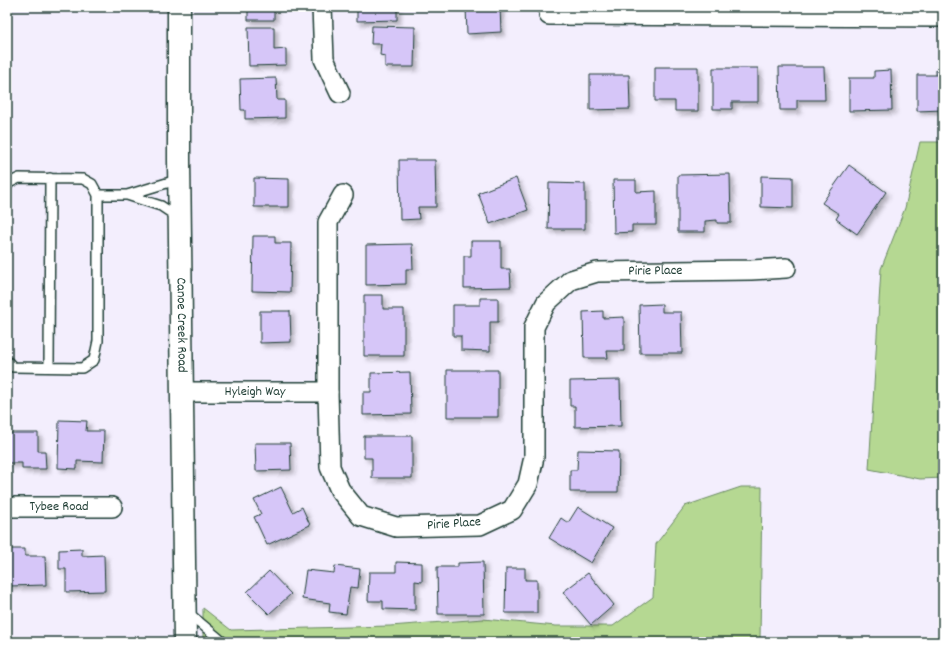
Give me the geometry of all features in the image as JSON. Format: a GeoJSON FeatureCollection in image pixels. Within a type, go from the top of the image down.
{"type":"FeatureCollection","features":[{"type":"Feature","properties":{"kind":"main road","name":"Canoe Creek Road"},"geometry":{"type":"LineString","coordinates":[[179,7],[185,642]]}},
{"type":"Feature","properties":{"kind":"street"},"geometry":{"type":"LineString","coordinates":[[322,7],[324,59],[340,93]]}},
{"type":"Feature","properties":{"kind":"street"},"geometry":{"type":"LineString","coordinates":[[549,11],[943,17]]}},
{"type":"Feature","properties":{"kind":"street","name":"Pirie Place"},"geometry":{"type":"LineString","coordinates":[[344,195],[328,222],[328,392],[330,467],[340,490],[361,516],[396,527],[480,525],[512,510],[528,484],[534,456],[534,327],[546,304],[571,280],[597,272],[751,270],[786,268]]}},
{"type":"Feature","properties":{"kind":"street","name":"Hyleigh Way"},"geometry":{"type":"LineString","coordinates":[[182,392],[328,392]]}},
{"type":"Feature","properties":{"kind":"street","name":"Tybee Road"},"geometry":{"type":"LineString","coordinates":[[7,507],[112,507]]}},
{"type":"Feature","properties":{"kind":"lane"},"geometry":{"type":"LineString","coordinates":[[7,186],[9,183],[19,178],[83,179],[92,184],[98,195],[98,341],[94,360],[82,368],[13,367],[7,361]]}},
{"type":"Feature","properties":{"kind":"lane"},"geometry":{"type":"LineString","coordinates":[[49,367],[50,178]]}},
{"type":"Feature","properties":{"kind":"lane"},"geometry":{"type":"LineString","coordinates":[[98,195],[127,195],[180,179]]}},
{"type":"Feature","properties":{"kind":"lane"},"geometry":{"type":"LineString","coordinates":[[127,195],[161,206],[180,219]]}},
{"type":"Feature","properties":{"kind":"lane"},"geometry":{"type":"LineString","coordinates":[[185,609],[224,642]]}},
{"type":"Feature","properties":{"kind":"green space"},"geometry":{"type":"Polygon","coordinates":[[[920,142],[943,142],[943,478],[920,479],[869,469],[881,269],[905,208],[920,142]]]}},
{"type":"Feature","properties":{"kind":"green space"},"geometry":{"type":"Polygon","coordinates":[[[741,487],[762,487],[760,640],[943,640],[943,642],[203,642],[203,608],[231,630],[390,626],[483,619],[556,626],[613,626],[653,597],[656,544],[685,506],[741,487]]]}},
{"type":"Feature","properties":{"kind":"building"},"geometry":{"type":"Polygon","coordinates":[[[248,7],[274,7],[274,20],[248,20],[248,7]]]}},
{"type":"Feature","properties":{"kind":"building"},"geometry":{"type":"Polygon","coordinates":[[[357,7],[397,7],[397,20],[357,21],[357,7]]]}},
{"type":"Feature","properties":{"kind":"building"},"geometry":{"type":"Polygon","coordinates":[[[466,7],[500,7],[501,32],[467,34],[466,7]]]}},
{"type":"Feature","properties":{"kind":"building"},"geometry":{"type":"Polygon","coordinates":[[[372,26],[415,27],[414,67],[385,67],[385,56],[380,55],[381,44],[371,44],[372,26]]]}},
{"type":"Feature","properties":{"kind":"building"},"geometry":{"type":"Polygon","coordinates":[[[248,27],[274,27],[274,50],[286,49],[286,65],[249,66],[248,27]]]}},
{"type":"Feature","properties":{"kind":"building"},"geometry":{"type":"Polygon","coordinates":[[[655,67],[698,67],[698,111],[675,111],[675,101],[655,101],[655,67]]]}},
{"type":"Feature","properties":{"kind":"building"},"geometry":{"type":"Polygon","coordinates":[[[779,67],[824,67],[825,100],[797,100],[797,110],[780,110],[779,67]]]}},
{"type":"Feature","properties":{"kind":"building"},"geometry":{"type":"Polygon","coordinates":[[[713,68],[758,68],[758,102],[732,102],[732,109],[713,109],[713,68]]]}},
{"type":"Feature","properties":{"kind":"building"},"geometry":{"type":"Polygon","coordinates":[[[891,70],[892,110],[849,111],[849,78],[874,78],[874,71],[891,70]]]}},
{"type":"Feature","properties":{"kind":"building"},"geometry":{"type":"Polygon","coordinates":[[[936,70],[943,70],[943,110],[917,111],[917,75],[936,75],[936,70]]]}},
{"type":"Feature","properties":{"kind":"building"},"geometry":{"type":"Polygon","coordinates":[[[590,75],[629,75],[630,109],[590,110],[590,75]]]}},
{"type":"Feature","properties":{"kind":"building"},"geometry":{"type":"Polygon","coordinates":[[[276,78],[277,100],[285,100],[285,118],[245,119],[245,110],[241,110],[240,79],[276,78]]]}},
{"type":"Feature","properties":{"kind":"building"},"geometry":{"type":"Polygon","coordinates":[[[399,160],[435,160],[436,207],[418,207],[419,219],[400,220],[399,160]]]}},
{"type":"Feature","properties":{"kind":"building"},"geometry":{"type":"Polygon","coordinates":[[[849,165],[886,192],[857,234],[836,219],[839,214],[822,203],[849,165]]]}},
{"type":"Feature","properties":{"kind":"building"},"geometry":{"type":"Polygon","coordinates":[[[730,174],[731,223],[717,223],[717,220],[705,221],[705,232],[678,232],[678,175],[730,174]]]}},
{"type":"Feature","properties":{"kind":"building"},"geometry":{"type":"Polygon","coordinates":[[[761,176],[793,177],[793,208],[761,207],[761,176]]]}},
{"type":"Feature","properties":{"kind":"building"},"geometry":{"type":"Polygon","coordinates":[[[254,178],[289,179],[289,207],[254,207],[254,178]]]}},
{"type":"Feature","properties":{"kind":"building"},"geometry":{"type":"Polygon","coordinates":[[[516,178],[528,210],[490,224],[478,193],[516,178]]]}},
{"type":"Feature","properties":{"kind":"building"},"geometry":{"type":"Polygon","coordinates":[[[613,180],[636,180],[636,192],[656,191],[656,225],[632,225],[632,232],[614,233],[613,180]]]}},
{"type":"Feature","properties":{"kind":"building"},"geometry":{"type":"Polygon","coordinates":[[[549,183],[585,184],[585,229],[548,229],[549,183]]]}},
{"type":"Feature","properties":{"kind":"building"},"geometry":{"type":"Polygon","coordinates":[[[253,236],[275,236],[275,243],[291,243],[290,292],[252,291],[253,236]]]}},
{"type":"Feature","properties":{"kind":"building"},"geometry":{"type":"Polygon","coordinates":[[[471,241],[501,241],[501,269],[510,269],[511,287],[464,288],[464,256],[471,256],[471,241]]]}},
{"type":"Feature","properties":{"kind":"building"},"geometry":{"type":"Polygon","coordinates":[[[412,244],[413,269],[406,269],[406,284],[366,285],[366,245],[412,244]]]}},
{"type":"Feature","properties":{"kind":"building"},"geometry":{"type":"Polygon","coordinates":[[[364,295],[383,295],[383,309],[404,309],[404,356],[364,356],[364,295]]]}},
{"type":"Feature","properties":{"kind":"building"},"geometry":{"type":"Polygon","coordinates":[[[480,298],[498,298],[498,322],[490,322],[490,351],[461,350],[461,336],[453,336],[453,305],[480,305],[480,298]]]}},
{"type":"Feature","properties":{"kind":"building"},"geometry":{"type":"Polygon","coordinates":[[[662,304],[662,312],[681,312],[682,353],[640,353],[639,305],[662,304]]]}},
{"type":"Feature","properties":{"kind":"building"},"geometry":{"type":"Polygon","coordinates":[[[260,311],[290,311],[291,342],[260,343],[260,311]]]}},
{"type":"Feature","properties":{"kind":"building"},"geometry":{"type":"Polygon","coordinates":[[[603,311],[603,318],[624,317],[624,351],[607,351],[608,358],[584,358],[583,312],[603,311]]]}},
{"type":"Feature","properties":{"kind":"building"},"geometry":{"type":"Polygon","coordinates":[[[447,370],[498,370],[498,417],[447,417],[447,370]]]}},
{"type":"Feature","properties":{"kind":"building"},"geometry":{"type":"Polygon","coordinates":[[[410,372],[411,414],[363,415],[363,392],[371,392],[371,373],[410,372]]]}},
{"type":"Feature","properties":{"kind":"building"},"geometry":{"type":"Polygon","coordinates":[[[620,380],[621,426],[575,427],[575,406],[570,406],[570,381],[620,380]]]}},
{"type":"Feature","properties":{"kind":"building"},"geometry":{"type":"Polygon","coordinates":[[[59,420],[87,421],[86,431],[104,431],[103,462],[77,461],[77,469],[58,468],[59,420]]]}},
{"type":"Feature","properties":{"kind":"building"},"geometry":{"type":"Polygon","coordinates":[[[7,433],[38,433],[38,451],[45,451],[46,469],[22,469],[22,463],[7,463],[7,433]]]}},
{"type":"Feature","properties":{"kind":"building"},"geometry":{"type":"Polygon","coordinates":[[[364,436],[412,436],[412,478],[372,478],[372,458],[364,458],[364,436]]]}},
{"type":"Feature","properties":{"kind":"building"},"geometry":{"type":"Polygon","coordinates":[[[255,443],[290,443],[291,470],[256,471],[255,443]]]}},
{"type":"Feature","properties":{"kind":"building"},"geometry":{"type":"Polygon","coordinates":[[[578,450],[619,451],[618,492],[570,492],[570,470],[577,470],[578,450]]]}},
{"type":"Feature","properties":{"kind":"building"},"geometry":{"type":"Polygon","coordinates":[[[281,487],[293,512],[302,507],[310,525],[267,545],[254,517],[261,514],[254,500],[281,487]]]}},
{"type":"Feature","properties":{"kind":"building"},"geometry":{"type":"Polygon","coordinates":[[[578,507],[612,528],[591,563],[549,538],[561,518],[568,523],[578,507]]]}},
{"type":"Feature","properties":{"kind":"building"},"geometry":{"type":"Polygon","coordinates":[[[7,549],[25,549],[25,556],[45,556],[46,585],[8,586],[7,549]]]}},
{"type":"Feature","properties":{"kind":"building"},"geometry":{"type":"Polygon","coordinates":[[[82,549],[82,556],[104,555],[105,591],[66,592],[66,569],[59,569],[59,550],[82,549]]]}},
{"type":"Feature","properties":{"kind":"building"},"geometry":{"type":"Polygon","coordinates":[[[396,562],[422,563],[422,582],[415,581],[415,610],[383,609],[383,601],[368,601],[369,572],[396,572],[396,562]]]}},
{"type":"Feature","properties":{"kind":"building"},"geometry":{"type":"Polygon","coordinates":[[[483,562],[484,614],[438,614],[437,567],[458,567],[458,563],[483,562]]]}},
{"type":"Feature","properties":{"kind":"building"},"geometry":{"type":"Polygon","coordinates":[[[335,566],[360,569],[358,588],[350,587],[346,614],[329,612],[330,603],[302,599],[306,570],[334,573],[335,566]]]}},
{"type":"Feature","properties":{"kind":"building"},"geometry":{"type":"Polygon","coordinates":[[[506,568],[525,568],[525,580],[537,580],[537,613],[505,613],[506,568]]]}},
{"type":"Feature","properties":{"kind":"building"},"geometry":{"type":"Polygon","coordinates":[[[269,571],[291,594],[269,614],[247,592],[269,571]]]}},
{"type":"Feature","properties":{"kind":"building"},"geometry":{"type":"Polygon","coordinates":[[[588,573],[614,605],[591,625],[563,592],[588,573]]]}}]}
